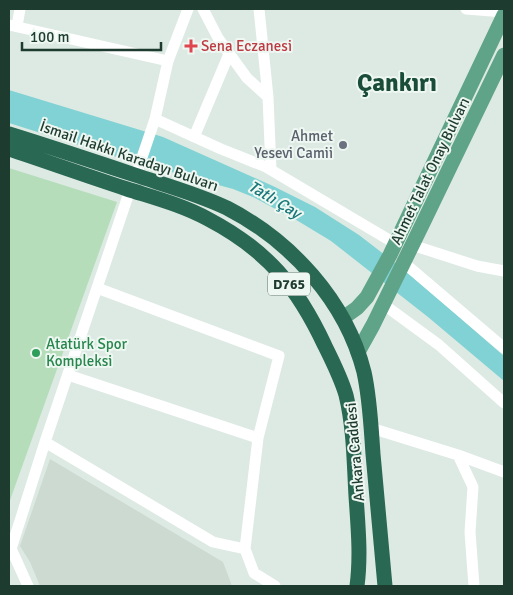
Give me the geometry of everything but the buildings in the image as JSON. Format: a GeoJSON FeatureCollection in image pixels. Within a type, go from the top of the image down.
{"type":"FeatureCollection","features":[{"type":"Feature","properties":{"kind":"highway","name":"İsmail Hakkı Karadayı Bulvarı"},"geometry":{"type":"LineString","coordinates":[[9,134],[137,171],[214,202],[256,226],[300,262],[323,288],[343,318]]}},
{"type":"Feature","properties":{"kind":"highway","name":"D765"},"geometry":{"type":"LineString","coordinates":[[9,149],[190,210],[233,233],[268,259],[303,303],[342,382],[348,408],[354,453],[360,565],[358,586]]}},
{"type":"Feature","properties":{"kind":"highway","name":"Ankara Caddesi"},"geometry":{"type":"LineString","coordinates":[[343,318],[358,352],[368,392],[385,586]]}},
{"type":"Feature","properties":{"kind":"main road","name":"Ahmet Talat Onay Bulvarı"},"geometry":{"type":"LineString","coordinates":[[398,257],[504,13]]}},
{"type":"Feature","properties":{"kind":"main road","name":"Ahmet Talat Onay Bulvarı"},"geometry":{"type":"LineString","coordinates":[[343,318],[362,303],[375,283],[398,257],[412,245],[504,55]]}},
{"type":"Feature","properties":{"kind":"main road"},"geometry":{"type":"LineString","coordinates":[[358,352],[385,299],[398,257]]}},
{"type":"Feature","properties":{"kind":"street"},"geometry":{"type":"LineString","coordinates":[[20,9],[13,25],[168,61]]}},
{"type":"Feature","properties":{"kind":"street"},"geometry":{"type":"LineString","coordinates":[[137,171],[155,119],[168,61],[188,9]]}},
{"type":"Feature","properties":{"kind":"street"},"geometry":{"type":"LineString","coordinates":[[203,9],[218,38],[229,54],[247,78],[268,97]]}},
{"type":"Feature","properties":{"kind":"street"},"geometry":{"type":"LineString","coordinates":[[259,9],[268,97],[271,170]]}},
{"type":"Feature","properties":{"kind":"street"},"geometry":{"type":"LineString","coordinates":[[466,9],[504,13]]}},
{"type":"Feature","properties":{"kind":"street"},"geometry":{"type":"LineString","coordinates":[[194,137],[229,54]]}},
{"type":"Feature","properties":{"kind":"street"},"geometry":{"type":"LineString","coordinates":[[155,119],[271,170],[398,257],[504,348]]}},
{"type":"Feature","properties":{"kind":"street"},"geometry":{"type":"LineString","coordinates":[[28,586],[10,548],[130,190]]}},
{"type":"Feature","properties":{"kind":"street"},"geometry":{"type":"LineString","coordinates":[[412,245],[477,266],[504,271]]}},
{"type":"Feature","properties":{"kind":"street"},"geometry":{"type":"LineString","coordinates":[[97,288],[279,356],[258,438],[245,549],[254,573],[275,586]]}},
{"type":"Feature","properties":{"kind":"street"},"geometry":{"type":"LineString","coordinates":[[385,299],[504,404]]}},
{"type":"Feature","properties":{"kind":"street"},"geometry":{"type":"LineString","coordinates":[[68,375],[258,438]]}},
{"type":"Feature","properties":{"kind":"street"},"geometry":{"type":"LineString","coordinates":[[371,428],[458,455],[504,472]]}},
{"type":"Feature","properties":{"kind":"street"},"geometry":{"type":"LineString","coordinates":[[45,442],[213,542],[245,549]]}},
{"type":"Feature","properties":{"kind":"street"},"geometry":{"type":"LineString","coordinates":[[458,455],[473,487],[470,532],[474,586]]}},
{"type":"Feature","properties":{"kind":"shaded area"},"geometry":{"type":"Polygon","coordinates":[[[50,459],[223,562],[232,586],[40,586],[30,562],[20,546],[50,459]]]}},
{"type":"Feature","properties":{"kind":"green space","name":"Atatürk Spor Kompleksi"},"geometry":{"type":"Polygon","coordinates":[[[9,168],[117,202],[9,503],[9,168]]]}},
{"type":"Feature","properties":{"kind":"water","name":"Tatlı Çay"},"geometry":{"type":"Polygon","coordinates":[[[9,90],[163,137],[273,186],[315,207],[359,235],[407,272],[504,356],[504,381],[428,317],[331,241],[298,221],[253,197],[233,189],[120,158],[9,123],[9,90]]]}},
{"type":"Feature","properties":{"kind":"place","name":"Sena Eczanesi"},"geometry":{"type":"Point","coordinates":[191,46]}},
{"type":"Feature","properties":{"kind":"place","name":"Ahmet Yesevi Camii"},"geometry":{"type":"Point","coordinates":[343,145]}},
{"type":"Feature","properties":{"kind":"place","name":"Atatürk Spor Kompleksi"},"geometry":{"type":"Point","coordinates":[36,353]}},
{"type":"Feature","properties":{"kind":"district","name":"Çankırı"},"geometry":{"type":"Point","coordinates":[397,82]}}]}
